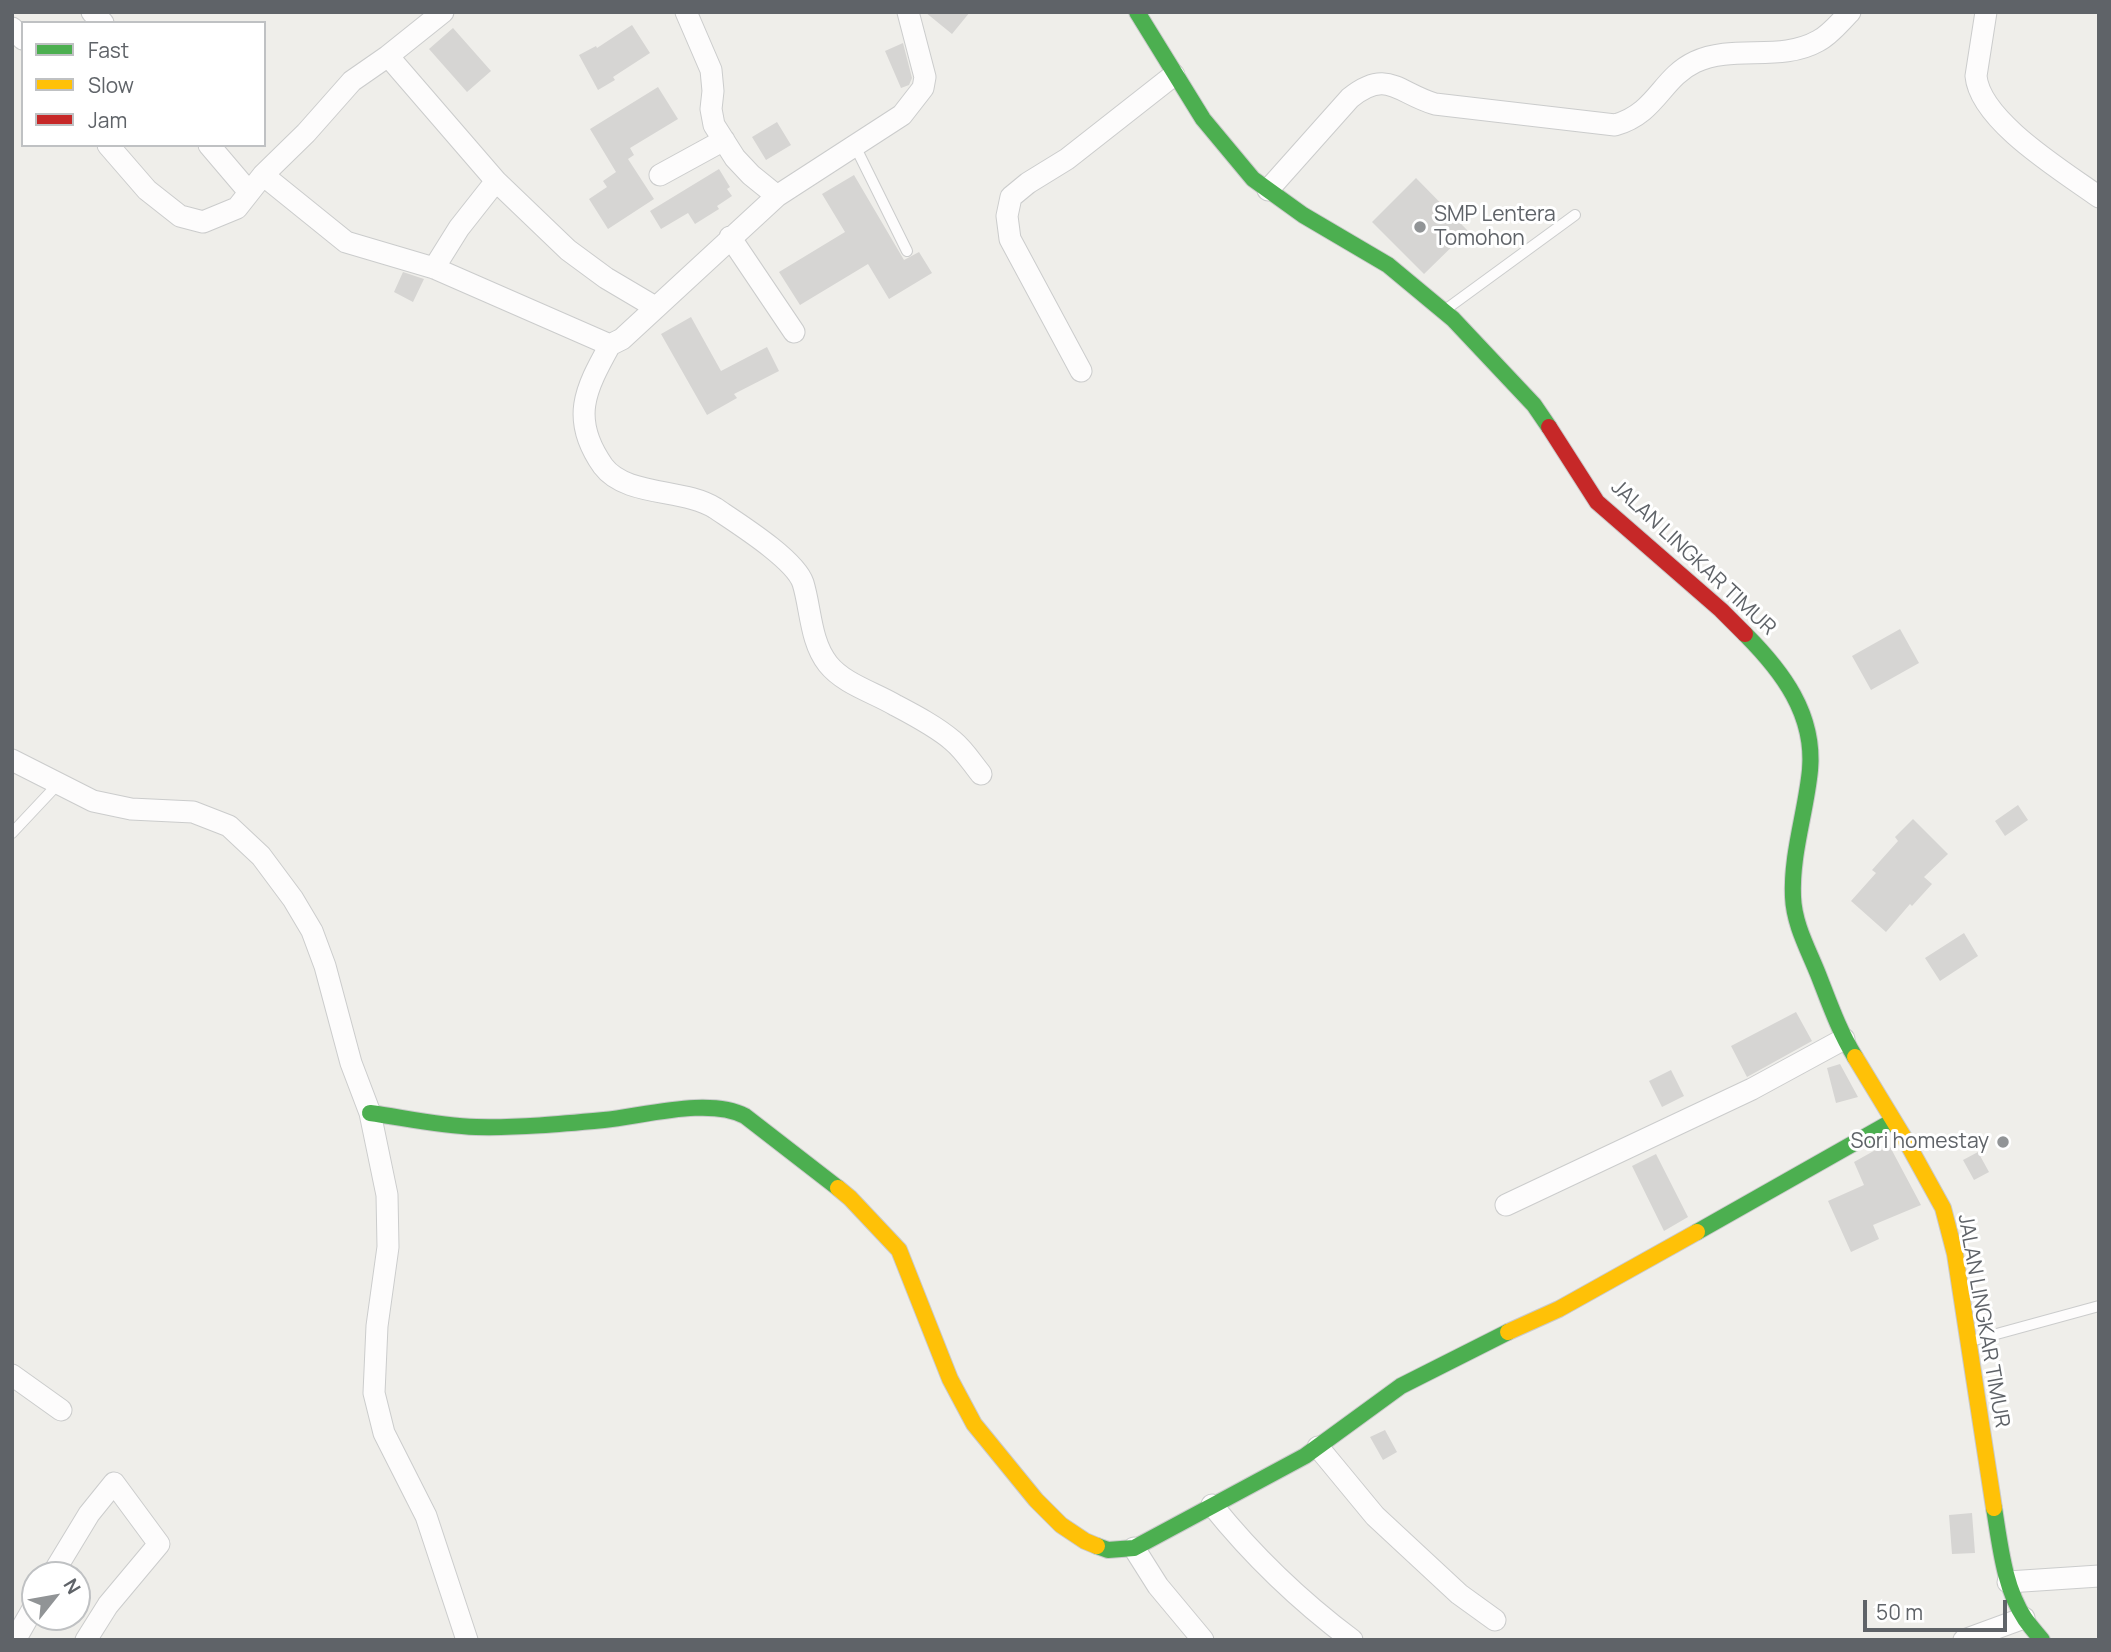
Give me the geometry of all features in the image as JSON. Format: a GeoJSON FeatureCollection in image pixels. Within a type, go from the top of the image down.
{"type":"FeatureCollection","features":[{"type":"Feature","properties":{"kind":"main road","name":"JALAN LINGKAR TIMUR"},"geometry":{"type":"LineString","coordinates":[[1137,12],[1203,119],[1236,161],[1268,190],[1303,215],[1388,265],[1443,311],[1534,405],[1597,502],[1721,610],[1766,655],[1782,674],[1797,700],[1804,718],[1810,750],[1810,770],[1797,840],[1793,898],[1798,925],[1844,1039],[1925,1174],[1947,1221],[2001,1552],[2008,1582],[2024,1618],[2042,1640]]}},
{"type":"Feature","properties":{"kind":"main road"},"geometry":{"type":"LineString","coordinates":[[370,1113],[472,1127],[604,1121],[712,1106],[734,1110],[745,1116],[850,1198],[899,1250],[950,1379],[974,1424],[1036,1500],[1061,1525],[1085,1541],[1108,1550],[1133,1548],[1305,1456],[1401,1385],[1475,1347],[1559,1309],[1893,1121]]}},
{"type":"Feature","properties":{"kind":"street"},"geometry":{"type":"LineString","coordinates":[[110,147],[147,190],[180,216],[203,222],[237,208],[263,175],[306,133],[352,81],[443,12]]}},
{"type":"Feature","properties":{"kind":"street"},"geometry":{"type":"LineString","coordinates":[[687,12],[711,70],[711,109],[714,125],[735,158],[777,196]]}},
{"type":"Feature","properties":{"kind":"street"},"geometry":{"type":"LineString","coordinates":[[908,12],[926,83],[914,101],[902,115],[777,196],[622,339],[610,345],[594,373],[584,398],[582,412],[591,445],[605,469],[620,480],[706,503],[783,558],[803,583],[809,619],[827,663],[850,682],[895,705],[954,742],[981,774]]}},
{"type":"Feature","properties":{"kind":"street"},"geometry":{"type":"LineString","coordinates":[[1268,190],[1350,98],[1363,88],[1376,83],[1382,82],[1418,99],[1436,104],[1615,125],[1644,112],[1670,82],[1694,62],[1730,54],[1804,47],[1822,38],[1850,12]]}},
{"type":"Feature","properties":{"kind":"street"},"geometry":{"type":"LineString","coordinates":[[1986,12],[1976,76],[1977,86],[1989,108],[2018,136],[2099,197]]}},
{"type":"Feature","properties":{"kind":"street"},"geometry":{"type":"LineString","coordinates":[[388,56],[496,181],[568,250],[606,278],[655,307]]}},
{"type":"Feature","properties":{"kind":"street"},"geometry":{"type":"LineString","coordinates":[[1080,371],[1010,239],[1006,216],[1012,197],[1028,183],[1067,159],[1174,75]]}},
{"type":"Feature","properties":{"kind":"street"},"geometry":{"type":"LineString","coordinates":[[660,175],[724,140]]}},
{"type":"Feature","properties":{"kind":"street"},"geometry":{"type":"LineString","coordinates":[[211,147],[249,192]]}},
{"type":"Feature","properties":{"kind":"street"},"geometry":{"type":"LineString","coordinates":[[263,175],[345,242],[434,268],[610,345]]}},
{"type":"Feature","properties":{"kind":"street"},"geometry":{"type":"LineString","coordinates":[[434,268],[465,219],[496,181]]}},
{"type":"Feature","properties":{"kind":"street"},"geometry":{"type":"LineString","coordinates":[[730,237],[794,332]]}},
{"type":"Feature","properties":{"kind":"street"},"geometry":{"type":"LineString","coordinates":[[12,760],[93,801],[131,808],[193,812],[229,826],[261,856],[293,899],[312,931],[325,966],[351,1063],[370,1113],[387,1195],[388,1247],[377,1326],[374,1394],[384,1433],[426,1516],[467,1640]]}},
{"type":"Feature","properties":{"kind":"street"},"geometry":{"type":"LineString","coordinates":[[1506,1205],[1752,1089],[1844,1039]]}},
{"type":"Feature","properties":{"kind":"street"},"geometry":{"type":"LineString","coordinates":[[12,1375],[61,1410]]}},
{"type":"Feature","properties":{"kind":"street"},"geometry":{"type":"LineString","coordinates":[[1318,1447],[1376,1516],[1459,1594],[1494,1620]]}},
{"type":"Feature","properties":{"kind":"street"},"geometry":{"type":"LineString","coordinates":[[60,1561],[89,1514],[114,1483],[159,1544],[108,1605],[86,1640]]}},
{"type":"Feature","properties":{"kind":"street"},"geometry":{"type":"LineString","coordinates":[[1212,1505],[1240,1540],[1272,1571],[1322,1617],[1352,1640]]}},
{"type":"Feature","properties":{"kind":"street"},"geometry":{"type":"LineString","coordinates":[[1133,1548],[1158,1586],[1203,1640]]}},
{"type":"Feature","properties":{"kind":"street"},"geometry":{"type":"LineString","coordinates":[[2008,1582],[2099,1576]]}},
{"type":"Feature","properties":{"kind":"street"},"geometry":{"type":"LineString","coordinates":[[1964,1640],[2024,1618]]}},
{"type":"Feature","properties":{"kind":"lane"},"geometry":{"type":"LineString","coordinates":[[855,146],[907,251]]}},
{"type":"Feature","properties":{"kind":"lane"},"geometry":{"type":"LineString","coordinates":[[1443,311],[1576,215]]}},
{"type":"Feature","properties":{"kind":"lane"},"geometry":{"type":"LineString","coordinates":[[12,834],[58,784]]}},
{"type":"Feature","properties":{"kind":"lane"},"geometry":{"type":"LineString","coordinates":[[1968,1342],[2099,1306]]}},
{"type":"Feature","properties":{"kind":"building"},"geometry":{"type":"Polygon","coordinates":[[[925,12],[970,12],[952,34],[925,12]]]}},
{"type":"Feature","properties":{"kind":"building"},"geometry":{"type":"Polygon","coordinates":[[[632,25],[650,53],[598,90],[579,55],[596,46],[597,48],[632,25]]]}},
{"type":"Feature","properties":{"kind":"building"},"geometry":{"type":"Polygon","coordinates":[[[453,28],[491,71],[467,92],[429,49],[453,28]]]}},
{"type":"Feature","properties":{"kind":"building"},"geometry":{"type":"Polygon","coordinates":[[[903,43],[912,78],[909,85],[901,88],[885,51],[903,43]]]}},
{"type":"Feature","properties":{"kind":"building"},"geometry":{"type":"Polygon","coordinates":[[[658,87],[678,119],[630,148],[634,155],[628,159],[654,199],[608,229],[589,199],[607,187],[603,181],[616,172],[590,129],[658,87]]]}},
{"type":"Feature","properties":{"kind":"building"},"geometry":{"type":"Polygon","coordinates":[[[777,122],[791,145],[766,160],[752,137],[777,122]]]}},
{"type":"Feature","properties":{"kind":"building"},"geometry":{"type":"Polygon","coordinates":[[[719,169],[730,187],[727,189],[732,196],[717,206],[719,209],[695,224],[688,213],[661,229],[650,211],[719,169]]]}},
{"type":"Feature","properties":{"kind":"building"},"geometry":{"type":"Polygon","coordinates":[[[854,175],[904,260],[919,252],[932,273],[889,299],[868,264],[800,305],[779,272],[845,232],[822,194],[854,175]]]}},
{"type":"Feature","properties":{"kind":"building","name":"SMP Lentera Tomohon"},"geometry":{"type":"Polygon","coordinates":[[[1416,178],[1468,231],[1424,274],[1372,222],[1416,178]]]}},
{"type":"Feature","properties":{"kind":"building"},"geometry":{"type":"Polygon","coordinates":[[[403,272],[424,279],[413,302],[394,292],[403,272]]]}},
{"type":"Feature","properties":{"kind":"building"},"geometry":{"type":"Polygon","coordinates":[[[691,317],[721,371],[767,347],[779,371],[734,394],[737,398],[707,415],[661,334],[691,317]]]}},
{"type":"Feature","properties":{"kind":"building"},"geometry":{"type":"Polygon","coordinates":[[[1900,629],[1919,663],[1871,690],[1852,656],[1900,629]]]}},
{"type":"Feature","properties":{"kind":"building"},"geometry":{"type":"Polygon","coordinates":[[[2018,805],[2028,820],[2005,836],[1995,821],[2018,805]]]}},
{"type":"Feature","properties":{"kind":"building"},"geometry":{"type":"Polygon","coordinates":[[[1913,819],[1948,854],[1924,877],[1932,884],[1886,932],[1851,901],[1876,873],[1872,870],[1898,841],[1895,837],[1913,819]]]}},
{"type":"Feature","properties":{"kind":"building"},"geometry":{"type":"Polygon","coordinates":[[[1964,933],[1978,956],[1940,981],[1925,958],[1964,933]]]}},
{"type":"Feature","properties":{"kind":"building"},"geometry":{"type":"Polygon","coordinates":[[[1796,1012],[1812,1041],[1747,1077],[1731,1046],[1796,1012]]]}},
{"type":"Feature","properties":{"kind":"building"},"geometry":{"type":"Polygon","coordinates":[[[1840,1064],[1858,1097],[1836,1103],[1827,1068],[1840,1064]]]}},
{"type":"Feature","properties":{"kind":"building"},"geometry":{"type":"Polygon","coordinates":[[[1671,1070],[1684,1096],[1662,1107],[1649,1081],[1671,1070]]]}},
{"type":"Feature","properties":{"kind":"building"},"geometry":{"type":"Polygon","coordinates":[[[1888,1143],[1921,1205],[1873,1225],[1879,1239],[1851,1252],[1828,1201],[1864,1185],[1854,1162],[1888,1143]]]}},
{"type":"Feature","properties":{"kind":"building"},"geometry":{"type":"Polygon","coordinates":[[[1978,1152],[1989,1172],[1974,1180],[1963,1160],[1978,1152]]]}},
{"type":"Feature","properties":{"kind":"building"},"geometry":{"type":"Polygon","coordinates":[[[1656,1154],[1688,1217],[1664,1231],[1632,1166],[1656,1154]]]}},
{"type":"Feature","properties":{"kind":"building"},"geometry":{"type":"Polygon","coordinates":[[[1385,1430],[1397,1452],[1383,1460],[1370,1437],[1385,1430]]]}},
{"type":"Feature","properties":{"kind":"building"},"geometry":{"type":"Polygon","coordinates":[[[1972,1513],[1975,1553],[1952,1554],[1949,1515],[1972,1513]]]}},
{"type":"Feature","properties":{"kind":"traffic: fast"},"geometry":{"type":"LineString","coordinates":[[1137,12],[1203,119],[1253,179],[1303,215],[1388,265],[1453,319],[1534,405],[1549,427]]}},
{"type":"Feature","properties":{"kind":"traffic: fast"},"geometry":{"type":"LineString","coordinates":[[1745,634],[1783,679],[1793,695],[1807,730],[1810,770],[1794,865],[1794,907],[1802,936],[1830,1006],[1855,1057]]}},
{"type":"Feature","properties":{"kind":"traffic: fast"},"geometry":{"type":"LineString","coordinates":[[370,1113],[450,1125],[492,1127],[604,1120],[676,1109],[713,1108],[745,1116],[838,1188]]}},
{"type":"Feature","properties":{"kind":"traffic: fast"},"geometry":{"type":"LineString","coordinates":[[1697,1232],[1893,1121]]}},
{"type":"Feature","properties":{"kind":"traffic: fast"},"geometry":{"type":"LineString","coordinates":[[1097,1546],[1108,1550],[1134,1548],[1305,1456],[1401,1386],[1508,1332]]}},
{"type":"Feature","properties":{"kind":"traffic: fast"},"geometry":{"type":"LineString","coordinates":[[1994,1508],[2012,1594],[2025,1619],[2042,1640]]}},
{"type":"Feature","properties":{"kind":"traffic: slow"},"geometry":{"type":"LineString","coordinates":[[1855,1057],[1943,1208],[1955,1254],[1994,1508]]}},
{"type":"Feature","properties":{"kind":"traffic: slow"},"geometry":{"type":"LineString","coordinates":[[838,1188],[899,1250],[950,1379],[974,1424],[1036,1500],[1061,1525],[1097,1546]]}},
{"type":"Feature","properties":{"kind":"traffic: slow"},"geometry":{"type":"LineString","coordinates":[[1508,1332],[1559,1309],[1697,1232]]}},
{"type":"Feature","properties":{"kind":"traffic: jam"},"geometry":{"type":"LineString","coordinates":[[1549,427],[1597,502],[1745,634]]}},
{"type":"Feature","properties":{"kind":"place","name":"SMP Lentera Tomohon"},"geometry":{"type":"Point","coordinates":[1420,227]}},
{"type":"Feature","properties":{"kind":"place","name":"Sori homestay"},"geometry":{"type":"Point","coordinates":[2003,1142]}}]}
